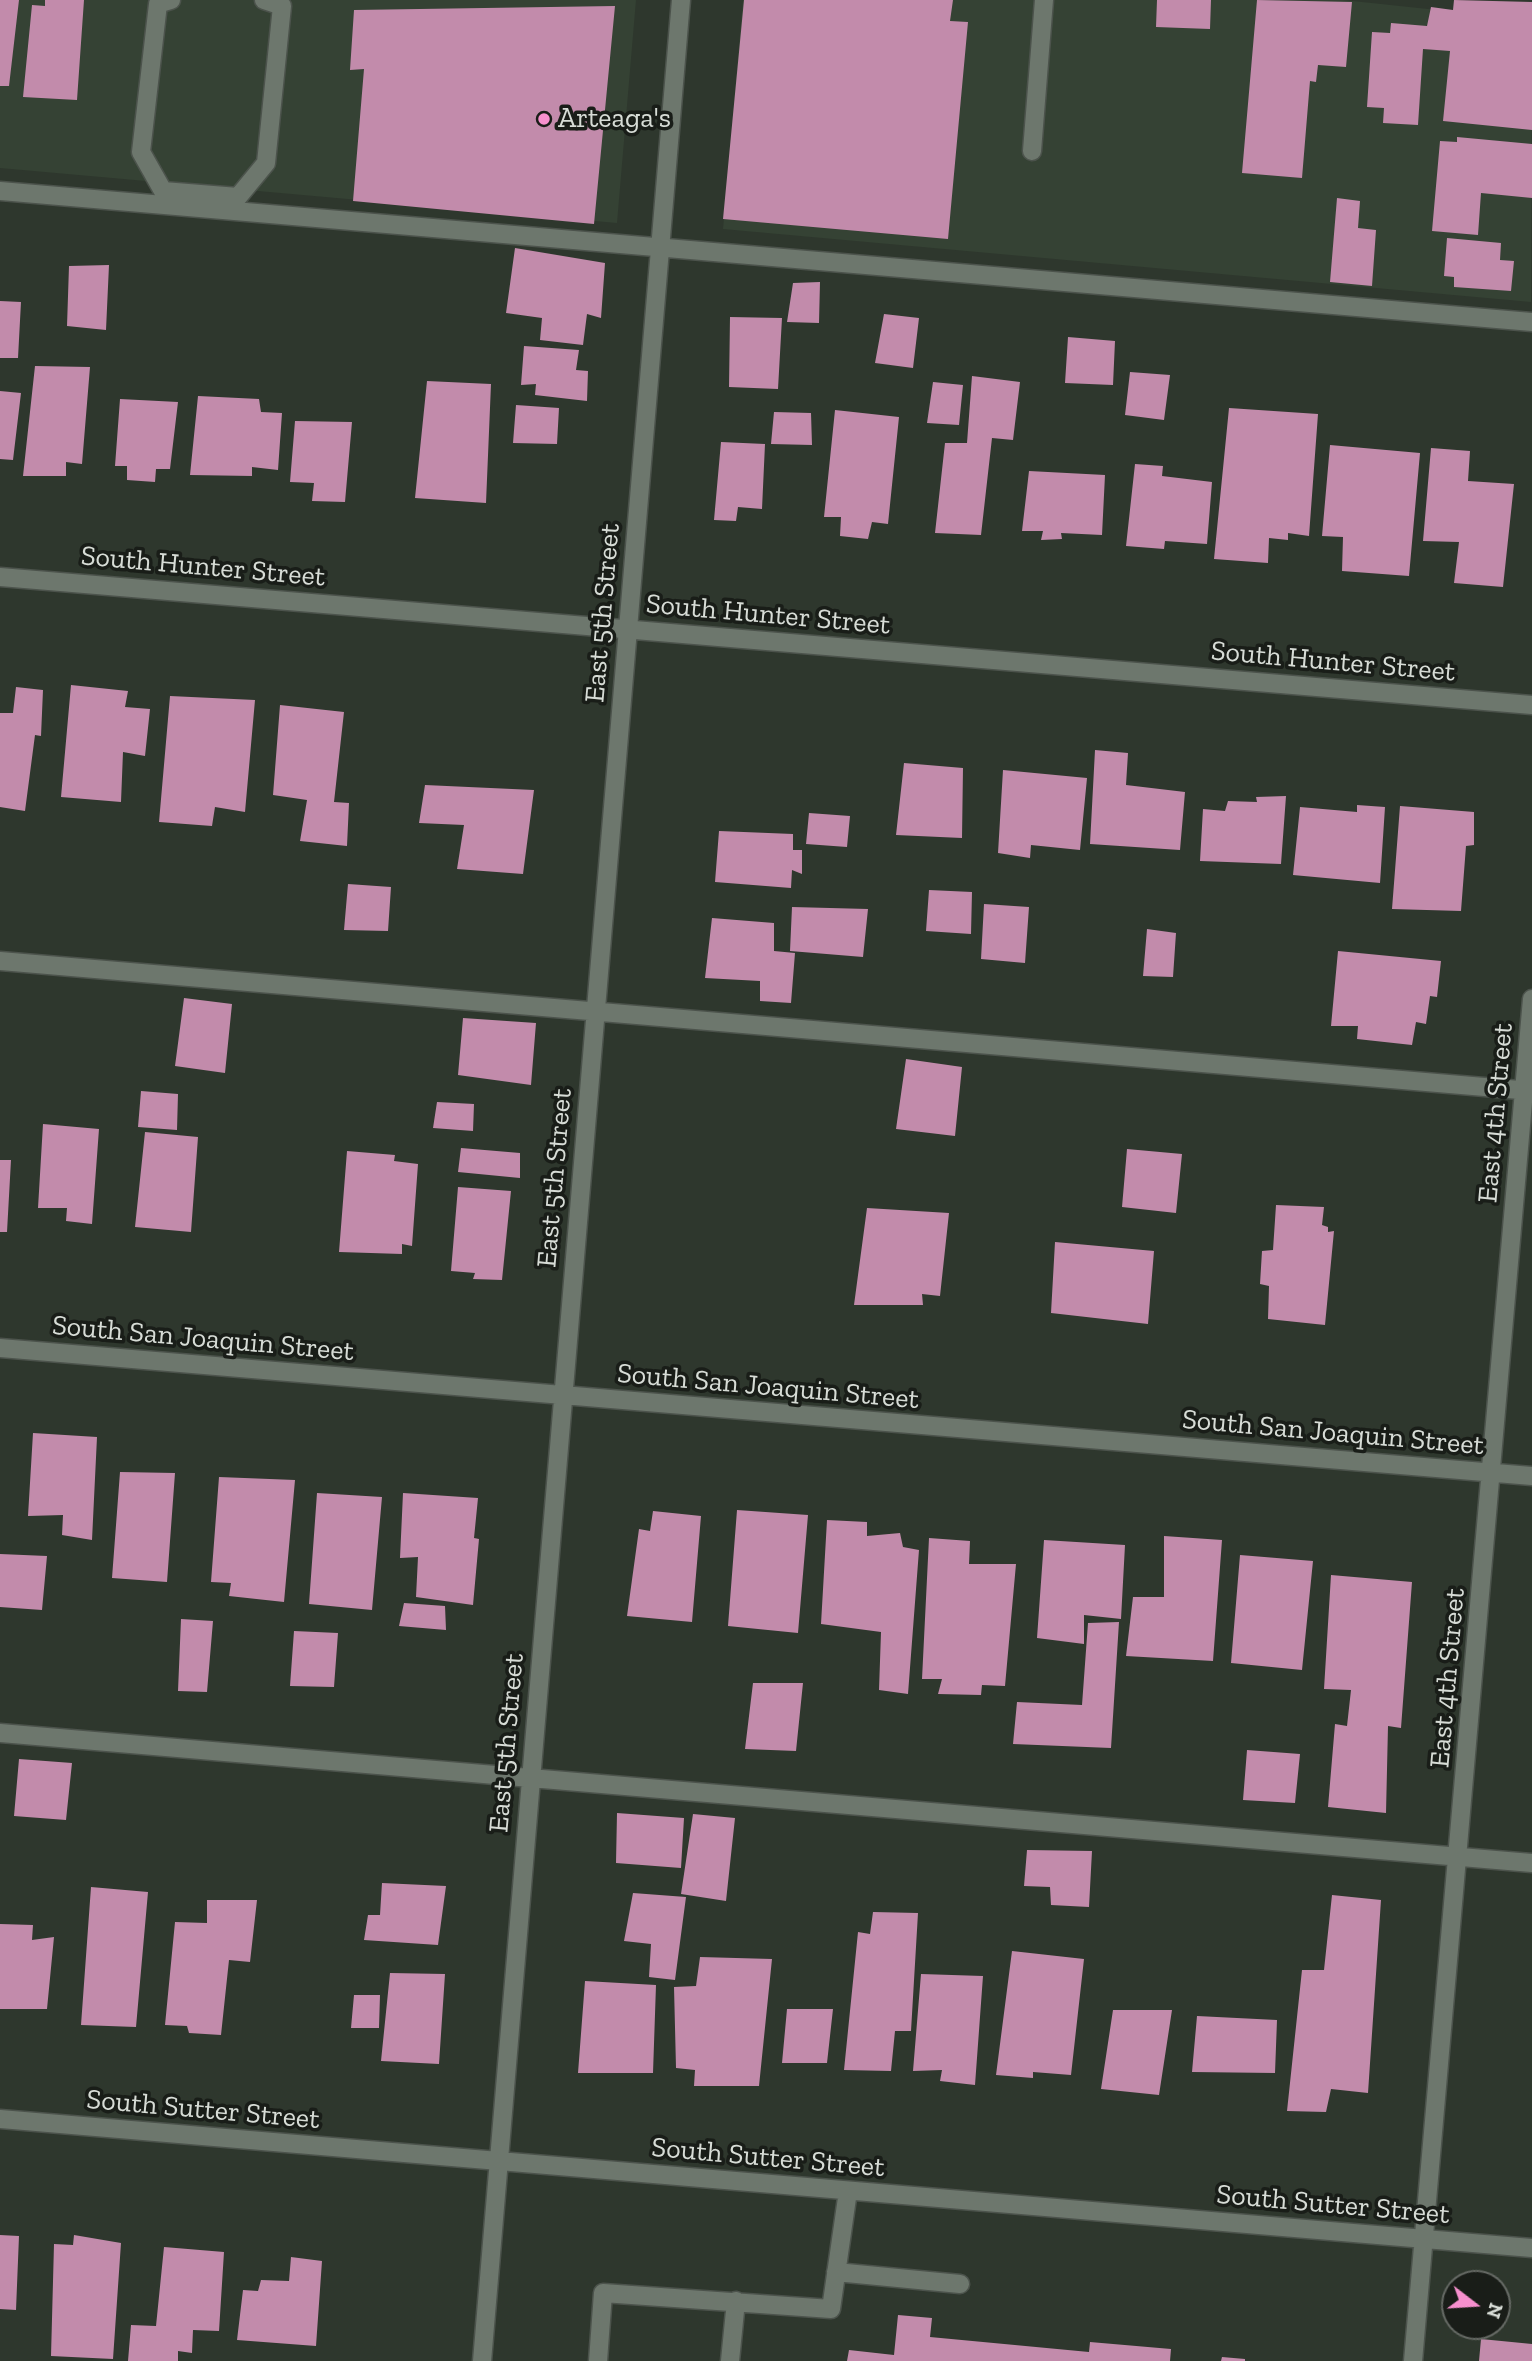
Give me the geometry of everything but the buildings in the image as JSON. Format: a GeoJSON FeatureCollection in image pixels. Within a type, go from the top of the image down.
{"type":"FeatureCollection","features":[{"type":"Feature","properties":{"kind":"street"},"geometry":{"type":"LineString","coordinates":[[171,0],[158,4],[141,152],[163,191],[238,197],[266,163],[282,6],[264,0]]}},
{"type":"Feature","properties":{"kind":"street","name":"East 5th Street"},"geometry":{"type":"LineString","coordinates":[[482,2361],[681,0]]}},
{"type":"Feature","properties":{"kind":"street"},"geometry":{"type":"LineString","coordinates":[[1032,151],[1044,0]]}},
{"type":"Feature","properties":{"kind":"street"},"geometry":{"type":"LineString","coordinates":[[0,191],[1532,322]]}},
{"type":"Feature","properties":{"kind":"street","name":"South Hunter Street"},"geometry":{"type":"LineString","coordinates":[[0,576],[1532,705]]}},
{"type":"Feature","properties":{"kind":"street"},"geometry":{"type":"LineString","coordinates":[[0,961],[1528,1090]]}},
{"type":"Feature","properties":{"kind":"street","name":"East 4th Street"},"geometry":{"type":"LineString","coordinates":[[1413,2361],[1491,1472],[1528,1090],[1532,999]]}},
{"type":"Feature","properties":{"kind":"street","name":"South San Joaquin Street"},"geometry":{"type":"LineString","coordinates":[[0,1348],[1532,1476]]}},
{"type":"Feature","properties":{"kind":"street"},"geometry":{"type":"LineString","coordinates":[[0,1733],[1532,1863]]}},
{"type":"Feature","properties":{"kind":"street","name":"South Sutter Street"},"geometry":{"type":"LineString","coordinates":[[0,2119],[1532,2248]]}},
{"type":"Feature","properties":{"kind":"street"},"geometry":{"type":"LineString","coordinates":[[598,2361],[603,2293],[831,2309],[848,2191]]}},
{"type":"Feature","properties":{"kind":"street"},"geometry":{"type":"LineString","coordinates":[[836,2272],[960,2284]]}},
{"type":"Feature","properties":{"kind":"street"},"geometry":{"type":"LineString","coordinates":[[730,2361],[736,2301]]}},
{"type":"Feature","properties":{"kind":"shaded area"},"geometry":{"type":"Polygon","coordinates":[[[0,0],[636,0],[617,223],[0,168],[0,0]]]}},
{"type":"Feature","properties":{"kind":"shaded area"},"geometry":{"type":"Polygon","coordinates":[[[743,0],[1343,0],[1532,20],[1531,302],[723,229],[743,0]]]}},
{"type":"Feature","properties":{"kind":"place","name":"Arteaga's"},"geometry":{"type":"Point","coordinates":[544,119]}}]}
